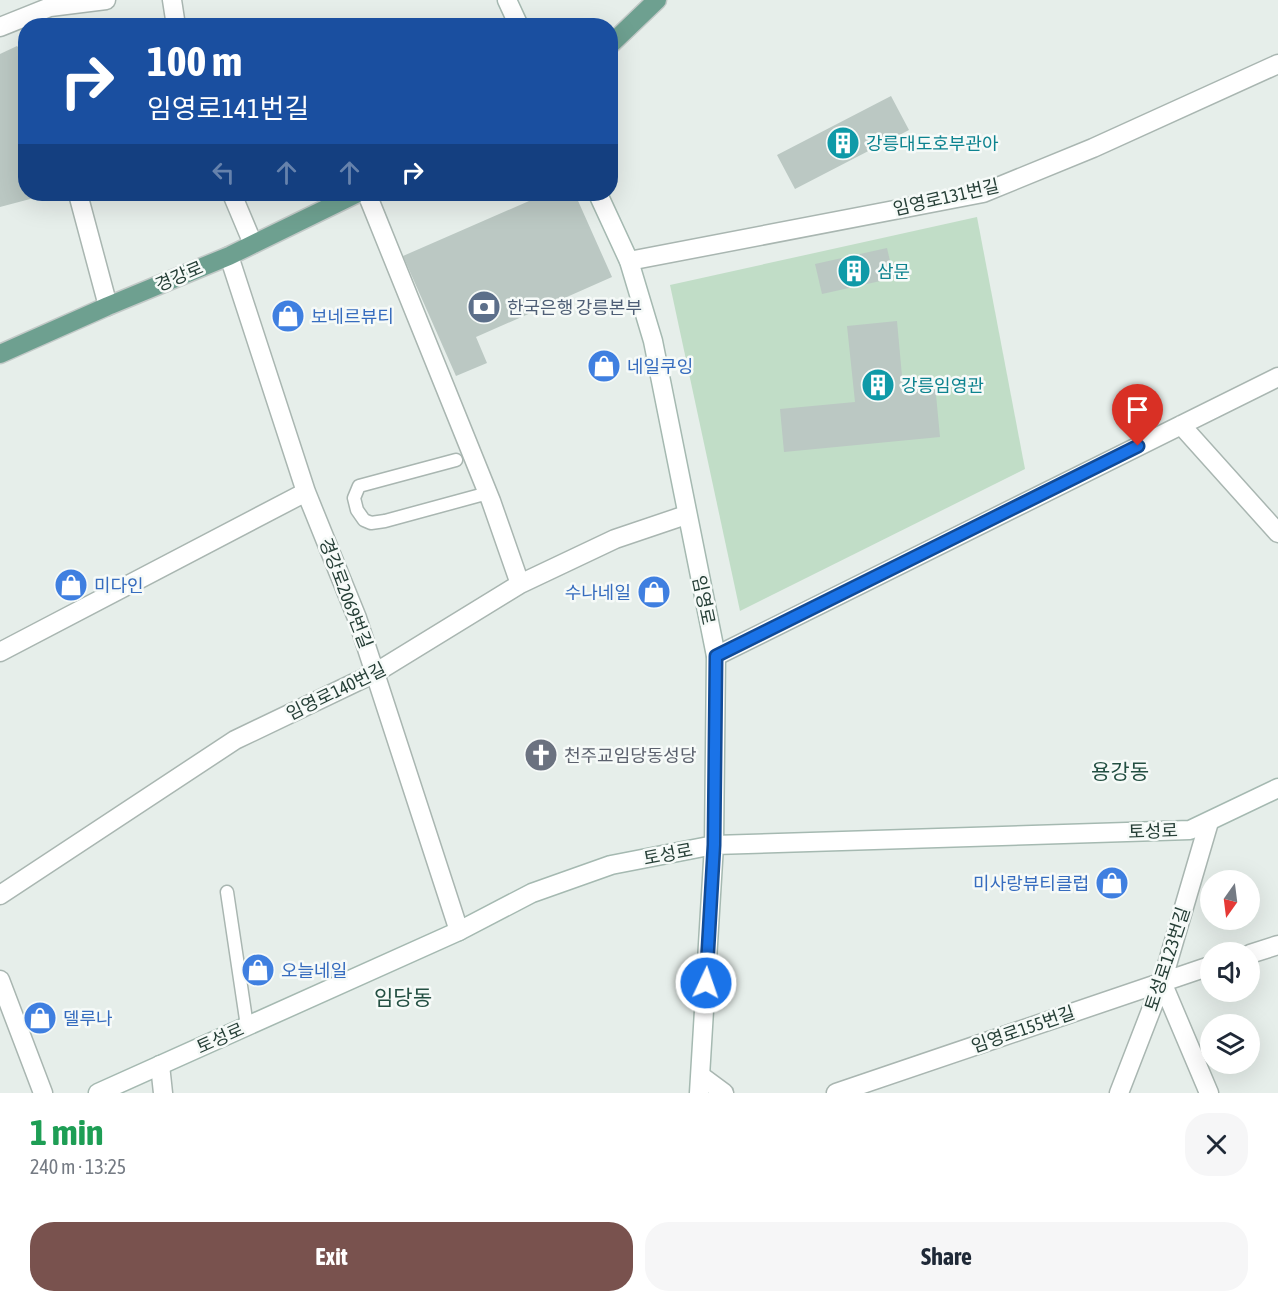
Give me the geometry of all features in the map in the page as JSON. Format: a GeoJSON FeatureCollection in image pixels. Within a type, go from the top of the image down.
{"type":"FeatureCollection","features":[{"type":"Feature","properties":{"kind":"main road"},"geometry":{"type":"LineString","coordinates":[[618,37],[657,0]]}},
{"type":"Feature","properties":{"kind":"main road","name":"경강로"},"geometry":{"type":"LineString","coordinates":[[0,354],[229,256],[342,201]]}},
{"type":"Feature","properties":{"kind":"street"},"geometry":{"type":"LineString","coordinates":[[18,18],[49,3],[106,0]]}},
{"type":"Feature","properties":{"kind":"street"},"geometry":{"type":"LineString","coordinates":[[172,0],[175,18]]}},
{"type":"Feature","properties":{"kind":"street"},"geometry":{"type":"LineString","coordinates":[[507,0],[515,18]]}},
{"type":"Feature","properties":{"kind":"street"},"geometry":{"type":"LineString","coordinates":[[49,3],[50,18]]}},
{"type":"Feature","properties":{"kind":"street"},"geometry":{"type":"LineString","coordinates":[[0,27],[18,18]]}},
{"type":"Feature","properties":{"kind":"street","name":"임영로131번길"},"geometry":{"type":"LineString","coordinates":[[629,261],[983,193],[1093,148],[1278,64]]}},
{"type":"Feature","properties":{"kind":"street"},"geometry":{"type":"LineString","coordinates":[[80,201],[108,306]]}},
{"type":"Feature","properties":{"kind":"street"},"geometry":{"type":"LineString","coordinates":[[235,201],[253,244]]}},
{"type":"Feature","properties":{"kind":"street"},"geometry":{"type":"LineString","coordinates":[[370,201],[488,493],[520,584]]}},
{"type":"Feature","properties":{"kind":"street","name":"임영로"},"geometry":{"type":"LineString","coordinates":[[601,201],[629,261],[653,341],[716,656],[714,845],[700,1084]]}},
{"type":"Feature","properties":{"kind":"street","name":"경강로2069번길"},"geometry":{"type":"LineString","coordinates":[[229,256],[306,492],[357,618],[459,932]]}},
{"type":"Feature","properties":{"kind":"street"},"geometry":{"type":"LineString","coordinates":[[716,656],[1278,377]]}},
{"type":"Feature","properties":{"kind":"street"},"geometry":{"type":"LineString","coordinates":[[1181,425],[1278,533]]}},
{"type":"Feature","properties":{"kind":"street"},"geometry":{"type":"LineString","coordinates":[[0,652],[306,492]]}},
{"type":"Feature","properties":{"kind":"street","name":"임영로140번길"},"geometry":{"type":"LineString","coordinates":[[0,895],[235,740],[375,673],[520,584],[615,539],[686,515]]}},
{"type":"Feature","properties":{"kind":"street","name":"토성로"},"geometry":{"type":"LineString","coordinates":[[98,1093],[459,932],[532,894],[611,865],[714,845],[1190,830],[1278,788]]}},
{"type":"Feature","properties":{"kind":"street","name":"토성로123번길"},"geometry":{"type":"LineString","coordinates":[[1119,1093],[1162,982],[1209,822]]}},
{"type":"Feature","properties":{"kind":"street"},"geometry":{"type":"LineString","coordinates":[[1260,951],[1278,945]]}},
{"type":"Feature","properties":{"kind":"street","name":"임영로155번길"},"geometry":{"type":"LineString","coordinates":[[836,1093],[1200,969]]}},
{"type":"Feature","properties":{"kind":"street"},"geometry":{"type":"LineString","coordinates":[[0,980],[43,1093]]}},
{"type":"Feature","properties":{"kind":"street"},"geometry":{"type":"LineString","coordinates":[[1162,982],[1209,1093]]}},
{"type":"Feature","properties":{"kind":"street"},"geometry":{"type":"LineString","coordinates":[[160,1065],[163,1093]]}},
{"type":"Feature","properties":{"kind":"street"},"geometry":{"type":"LineString","coordinates":[[700,1084],[711,1093]]}},
{"type":"Feature","properties":{"kind":"street"},"geometry":{"type":"LineString","coordinates":[[700,1084],[724,1093]]}},
{"type":"Feature","properties":{"kind":"lane"},"geometry":{"type":"LineString","coordinates":[[456,460],[359,486],[354,498],[357,510],[364,520],[371,523],[488,493]]}},
{"type":"Feature","properties":{"kind":"lane"},"geometry":{"type":"LineString","coordinates":[[227,892],[247,1026]]}},
{"type":"Feature","properties":{"kind":"green space"},"geometry":{"type":"Polygon","coordinates":[[[977,217],[1025,469],[740,611],[670,285],[977,217]]]}},
{"type":"Feature","properties":{"kind":"building"},"geometry":{"type":"Polygon","coordinates":[[[18,47],[18,201],[23,201],[0,207],[0,54],[18,47]]]}},
{"type":"Feature","properties":{"kind":"building","name":"강릉대도호부관아"},"geometry":{"type":"Polygon","coordinates":[[[891,96],[909,130],[795,189],[777,155],[891,96]]]}},
{"type":"Feature","properties":{"kind":"building","name":"한국은행 강릉본부"},"geometry":{"type":"Polygon","coordinates":[[[529,201],[578,201],[612,277],[476,337],[487,363],[456,376],[403,256],[529,201]]]}},
{"type":"Feature","properties":{"kind":"building","name":"삼문"},"geometry":{"type":"Polygon","coordinates":[[[887,248],[894,278],[822,294],[815,264],[887,248]]]}},
{"type":"Feature","properties":{"kind":"building","name":"강릉임영관"},"geometry":{"type":"Polygon","coordinates":[[[897,321],[903,387],[935,384],[940,437],[784,452],[780,409],[855,402],[847,326],[897,321]]]}},
{"type":"Feature","properties":{"kind":"place","name":"강릉대도호부관아"},"geometry":{"type":"Point","coordinates":[843,143]}},
{"type":"Feature","properties":{"kind":"place","name":"삼문"},"geometry":{"type":"Point","coordinates":[854,271]}},
{"type":"Feature","properties":{"kind":"place","name":"한국은행 강릉본부"},"geometry":{"type":"Point","coordinates":[484,307]}},
{"type":"Feature","properties":{"kind":"place","name":"보네르뷰티"},"geometry":{"type":"Point","coordinates":[288,316]}},
{"type":"Feature","properties":{"kind":"place","name":"네일쿠잉"},"geometry":{"type":"Point","coordinates":[604,366]}},
{"type":"Feature","properties":{"kind":"place","name":"강릉임영관"},"geometry":{"type":"Point","coordinates":[878,385]}},
{"type":"Feature","properties":{"kind":"place","name":"미다인"},"geometry":{"type":"Point","coordinates":[71,585]}},
{"type":"Feature","properties":{"kind":"place","name":"수나네일"},"geometry":{"type":"Point","coordinates":[654,592]}},
{"type":"Feature","properties":{"kind":"place","name":"천주교임당동성당"},"geometry":{"type":"Point","coordinates":[541,755]}},
{"type":"Feature","properties":{"kind":"place","name":"미사랑뷰티클럽"},"geometry":{"type":"Point","coordinates":[1112,883]}},
{"type":"Feature","properties":{"kind":"place","name":"오늘네일"},"geometry":{"type":"Point","coordinates":[258,970]}},
{"type":"Feature","properties":{"kind":"place","name":"델루나"},"geometry":{"type":"Point","coordinates":[40,1018]}},
{"type":"Feature","properties":{"kind":"district","name":"용강동"},"geometry":{"type":"Point","coordinates":[1120,771]}},
{"type":"Feature","properties":{"kind":"district","name":"임당동"},"geometry":{"type":"Point","coordinates":[403,997]}},
{"type":"Feature","properties":{"kind":"route"},"geometry":{"type":"LineString","coordinates":[[706,983],[714,845],[716,656],[1138,446]]}}]}
